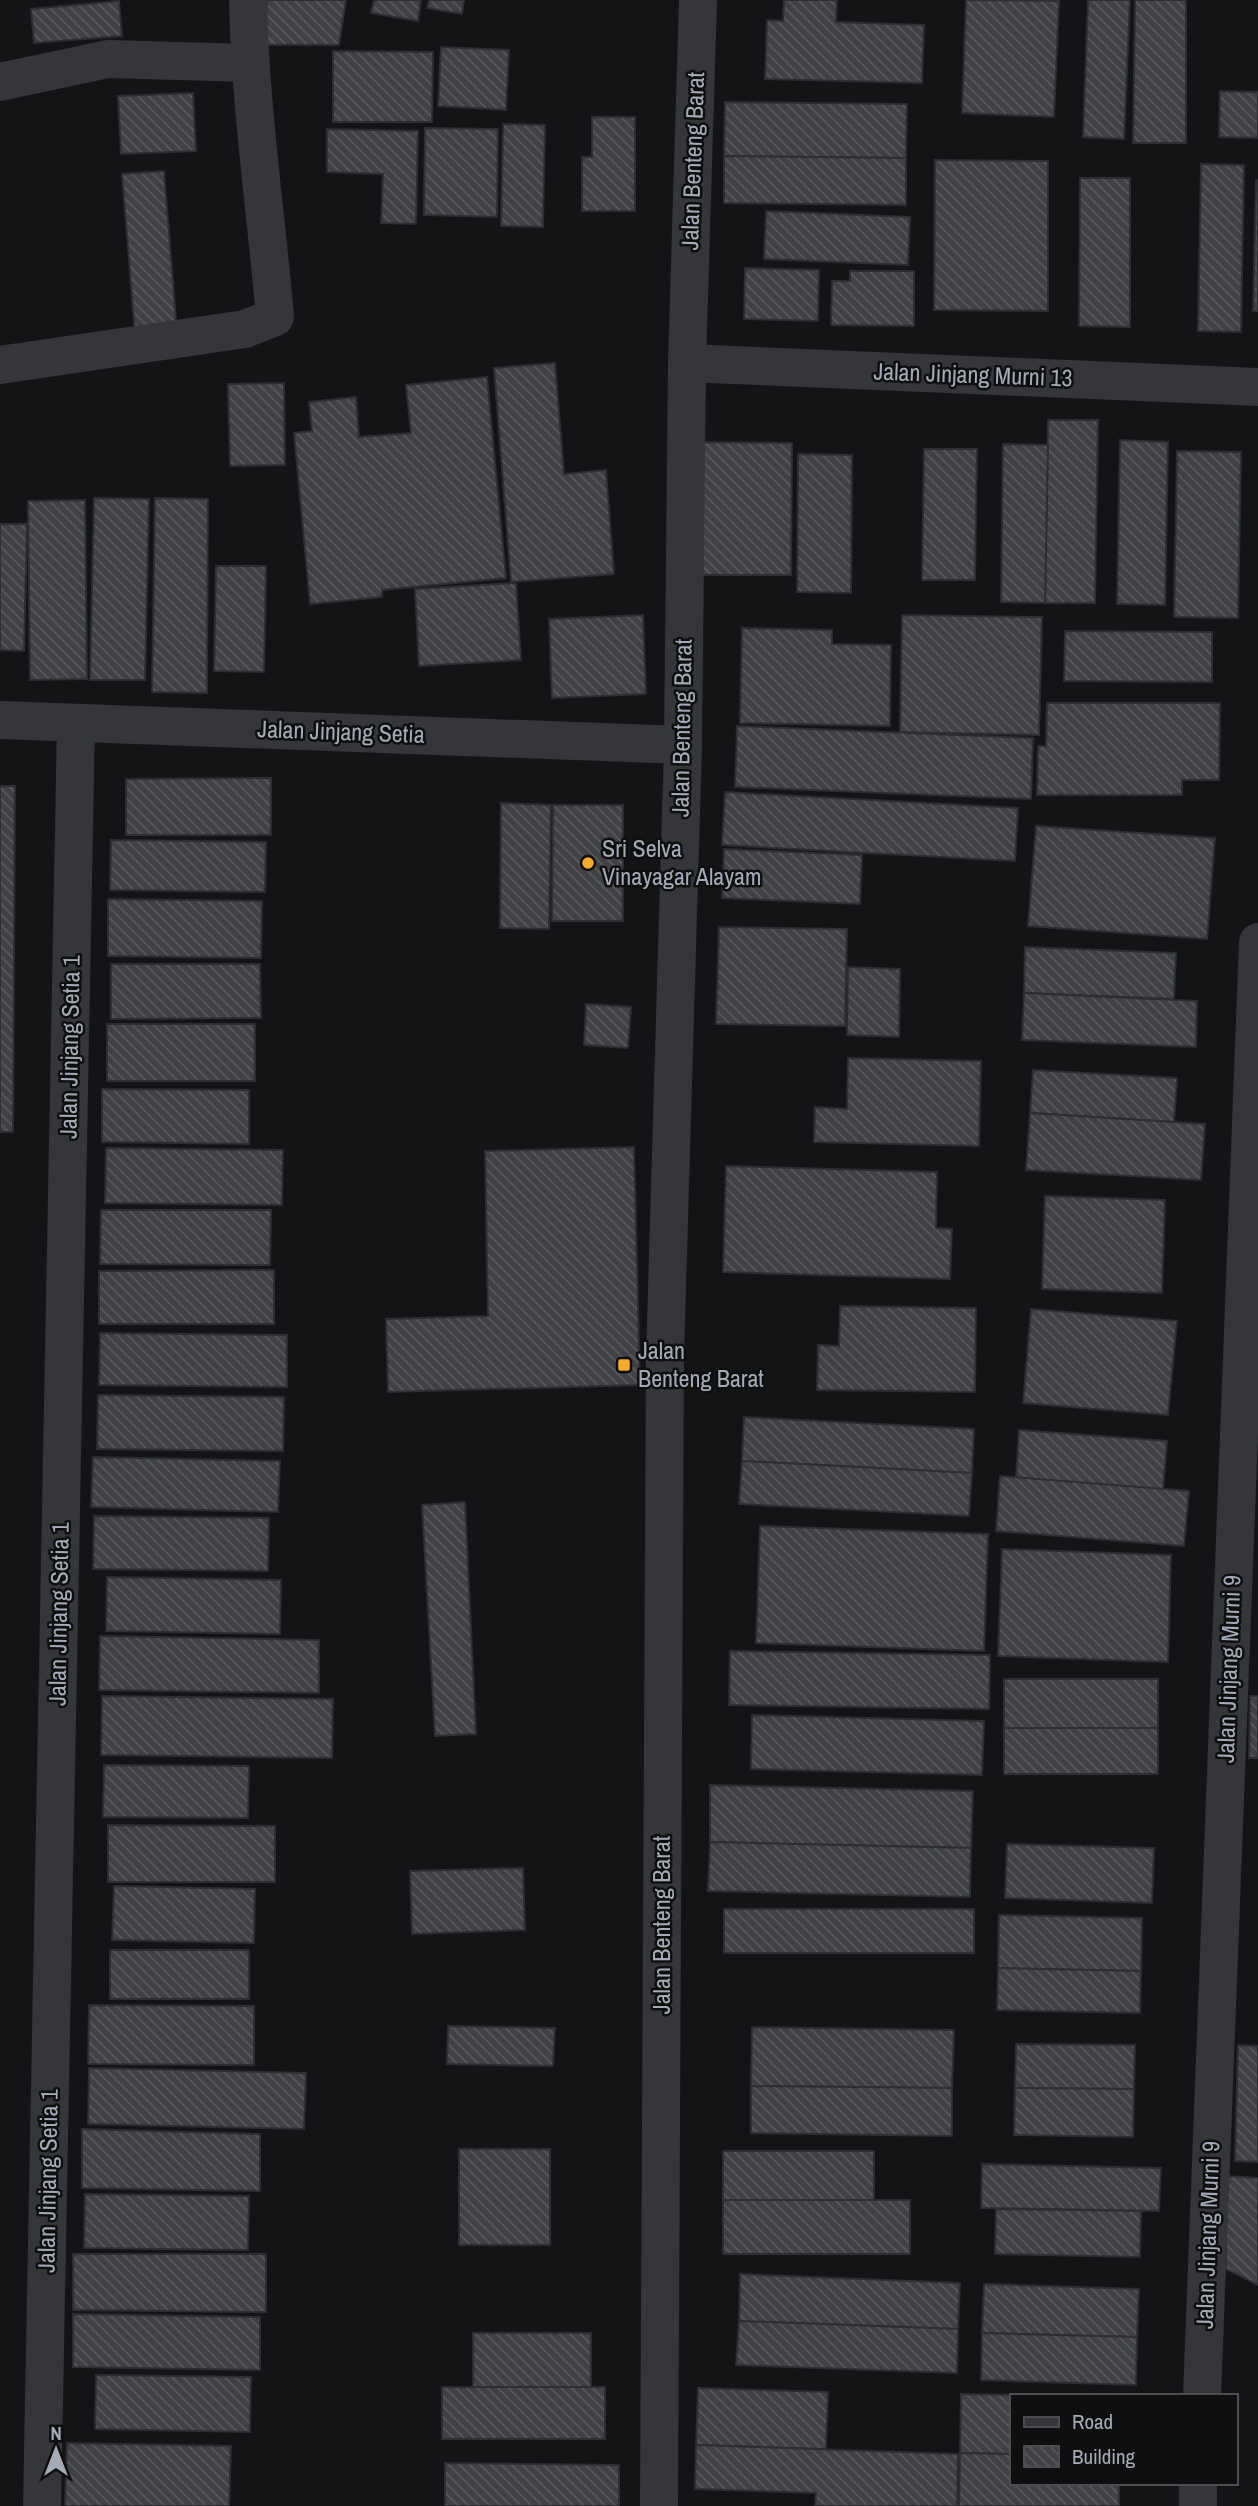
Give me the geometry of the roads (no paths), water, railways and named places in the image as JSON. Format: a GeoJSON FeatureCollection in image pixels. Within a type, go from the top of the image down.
{"type":"FeatureCollection","features":[{"type":"Feature","properties":{"kind":"street"},"geometry":{"type":"LineString","coordinates":[[0,365],[245,329],[275,317],[249,63],[248,0]]}},
{"type":"Feature","properties":{"kind":"street","name":"Jalan Benteng Barat"},"geometry":{"type":"LineString","coordinates":[[659,2506],[665,1356],[683,745],[687,363],[698,0]]}},
{"type":"Feature","properties":{"kind":"street"},"geometry":{"type":"LineString","coordinates":[[0,82],[108,60],[249,63]]}},
{"type":"Feature","properties":{"kind":"street","name":"Jalan Jinjang Murni 13"},"geometry":{"type":"LineString","coordinates":[[687,363],[1258,387]]}},
{"type":"Feature","properties":{"kind":"street","name":"Jalan Jinjang Setia"},"geometry":{"type":"LineString","coordinates":[[0,720],[683,745]]}},
{"type":"Feature","properties":{"kind":"street","name":"Jalan Jinjang Setia 1"},"geometry":{"type":"LineString","coordinates":[[42,2506],[76,723]]}},
{"type":"Feature","properties":{"kind":"street","name":"Jalan Jinjang Murni 9"},"geometry":{"type":"LineString","coordinates":[[1202,2394],[1250,1307],[1258,942]]}},
{"type":"Feature","properties":{"kind":"street"},"geometry":{"type":"LineString","coordinates":[[1198,2485],[1198,2506]]}},
{"type":"Feature","properties":{"kind":"place","name":"Sri Selva Vinayagar Alayam"},"geometry":{"type":"Point","coordinates":[588,863]}},
{"type":"Feature","properties":{"kind":"place","name":"Jalan Benteng Barat"},"geometry":{"type":"Point","coordinates":[624,1365]}}]}
